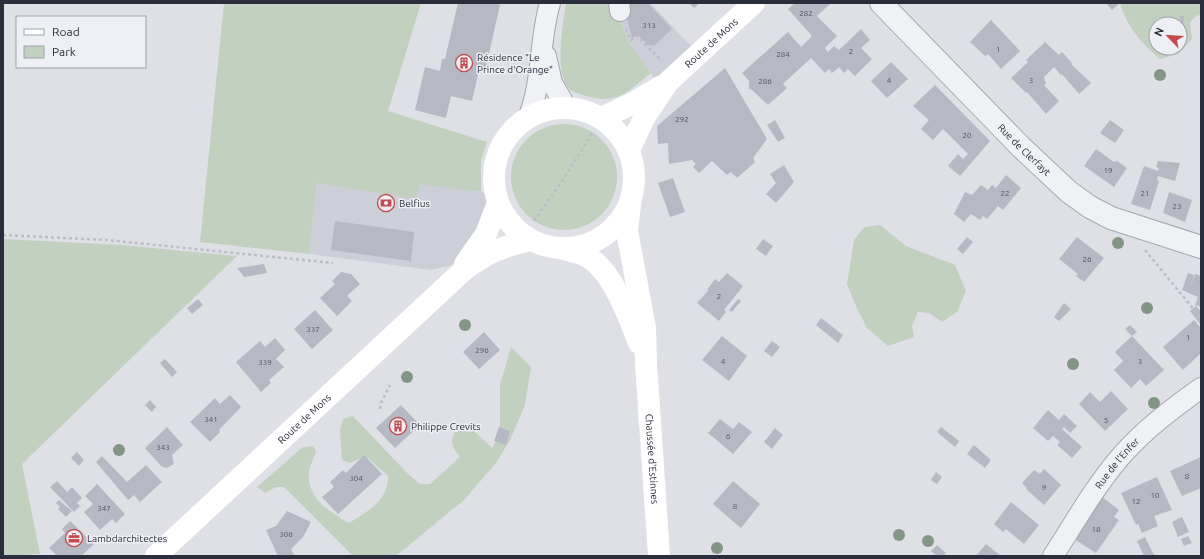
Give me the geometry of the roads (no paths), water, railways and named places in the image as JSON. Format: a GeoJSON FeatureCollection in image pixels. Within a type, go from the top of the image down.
{"type":"FeatureCollection","features":[{"type":"Feature","properties":{"kind":"main road","name":"Route de Mons"},"geometry":{"type":"LineString","coordinates":[[602,118],[635,102],[672,78],[754,3]]}},
{"type":"Feature","properties":{"kind":"main road","name":"Route de Mons"},"geometry":{"type":"LineString","coordinates":[[629,150],[644,118],[672,78]]}},
{"type":"Feature","properties":{"kind":"main road"},"geometry":{"type":"LineString","coordinates":[[527,238],[508,222],[498,204],[494,190],[493,175],[500,147],[517,124],[529,116],[547,109],[566,107],[590,112],[602,118],[613,127],[629,150]]}},
{"type":"Feature","properties":{"kind":"main road","name":"Chaussée d'Estinnes"},"geometry":{"type":"LineString","coordinates":[[629,150],[634,175],[627,231],[646,328],[646,363],[659,556]]}},
{"type":"Feature","properties":{"kind":"main road"},"geometry":{"type":"LineString","coordinates":[[564,249],[586,245],[605,235],[620,220],[630,201]]}},
{"type":"Feature","properties":{"kind":"main road","name":"Route de Mons"},"geometry":{"type":"LineString","coordinates":[[452,281],[476,250],[486,234],[498,204]]}},
{"type":"Feature","properties":{"kind":"main road","name":"Route de Mons"},"geometry":{"type":"LineString","coordinates":[[156,556],[452,281],[484,256],[505,245],[527,238]]}},
{"type":"Feature","properties":{"kind":"main road","name":"Chaussée d'Estinnes"},"geometry":{"type":"LineString","coordinates":[[527,238],[553,248],[564,249],[587,256],[604,272],[622,304],[646,363]]}},
{"type":"Feature","properties":{"kind":"street"},"geometry":{"type":"LineString","coordinates":[[529,116],[534,103],[543,46],[544,29],[550,3]]}},
{"type":"Feature","properties":{"kind":"street","name":"Rue de Clerfayt"},"geometry":{"type":"LineString","coordinates":[[881,3],[1046,171],[1090,207],[1126,224],[1201,247]]}},
{"type":"Feature","properties":{"kind":"street"},"geometry":{"type":"LineString","coordinates":[[543,46],[552,83],[566,107]]}},
{"type":"Feature","properties":{"kind":"street","name":"Rue de l'Enfer"},"geometry":{"type":"LineString","coordinates":[[1052,556],[1109,471],[1122,455],[1158,420],[1201,388]]}},
{"type":"Feature","properties":{"kind":"place","name":"Résidence \"Le Prince d'Orange\""},"geometry":{"type":"Point","coordinates":[464,63]}},
{"type":"Feature","properties":{"kind":"place","name":"Belfius"},"geometry":{"type":"Point","coordinates":[386,203]}},
{"type":"Feature","properties":{"kind":"place","name":"Philippe Crevits"},"geometry":{"type":"Point","coordinates":[398,426]}},
{"type":"Feature","properties":{"kind":"place","name":"Lambdarchitectes"},"geometry":{"type":"Point","coordinates":[74,538]}}]}
